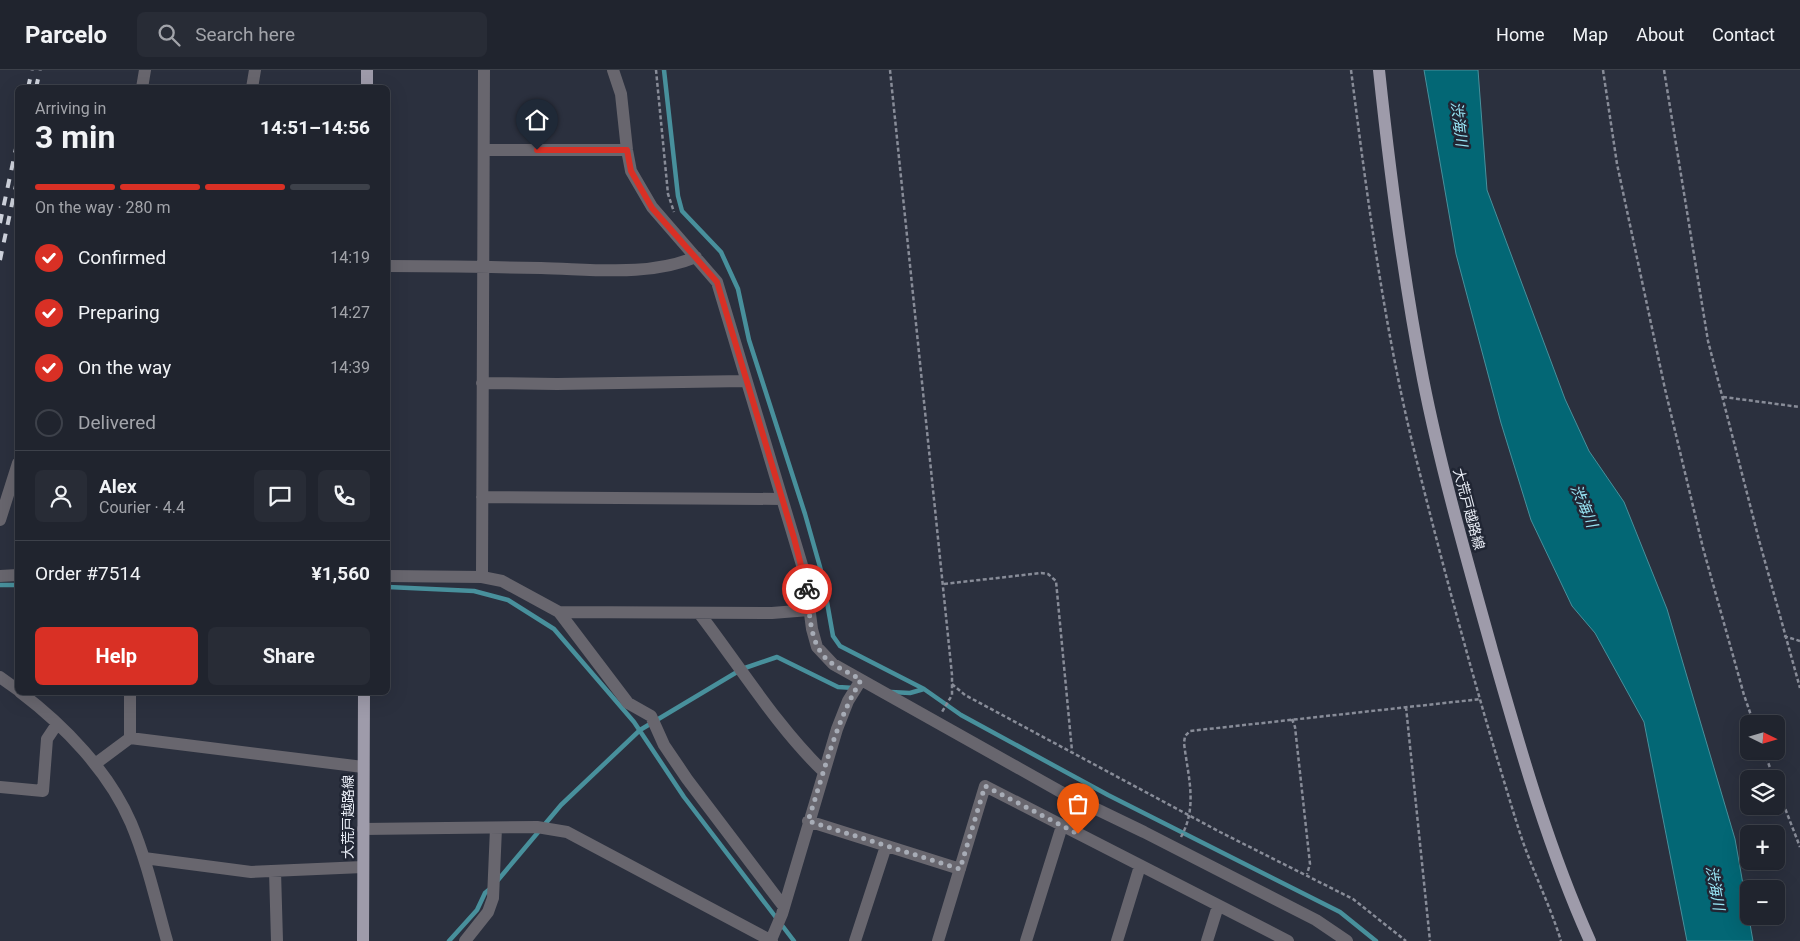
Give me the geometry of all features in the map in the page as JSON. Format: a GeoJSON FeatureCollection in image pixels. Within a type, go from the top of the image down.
{"type":"FeatureCollection","features":[{"type":"Feature","properties":{"kind":"main road"},"geometry":{"type":"LineString","coordinates":[[367,70],[367,85]]}},
{"type":"Feature","properties":{"kind":"main road","name":"大荒戸越路線"},"geometry":{"type":"LineString","coordinates":[[1379,70],[1400,246],[1423,379],[1438,448],[1500,680],[1543,819],[1575,908],[1590,941]]}},
{"type":"Feature","properties":{"kind":"main road","name":"大荒戸越路線"},"geometry":{"type":"LineString","coordinates":[[363,941],[364,695]]}},
{"type":"Feature","properties":{"kind":"street"},"geometry":{"type":"LineString","coordinates":[[142,85],[145,70]]}},
{"type":"Feature","properties":{"kind":"street"},"geometry":{"type":"LineString","coordinates":[[252,85],[255,70]]}},
{"type":"Feature","properties":{"kind":"street"},"geometry":{"type":"LineString","coordinates":[[482,577],[484,70]]}},
{"type":"Feature","properties":{"kind":"street"},"geometry":{"type":"LineString","coordinates":[[613,70],[621,94],[631,171],[652,208],[717,282],[745,381],[805,575],[809,610],[817,647],[823,656],[832,664],[1061,792],[1316,920],[1347,941]]}},
{"type":"Feature","properties":{"kind":"street"},"geometry":{"type":"LineString","coordinates":[[484,150],[627,150]]}},
{"type":"Feature","properties":{"kind":"street"},"geometry":{"type":"LineString","coordinates":[[390,266],[662,268],[676,265],[696,256]]}},
{"type":"Feature","properties":{"kind":"street"},"geometry":{"type":"LineString","coordinates":[[482,383],[584,384],[745,381]]}},
{"type":"Feature","properties":{"kind":"street"},"geometry":{"type":"LineString","coordinates":[[0,520],[15,472]]}},
{"type":"Feature","properties":{"kind":"street"},"geometry":{"type":"LineString","coordinates":[[482,497],[782,498]]}},
{"type":"Feature","properties":{"kind":"street"},"geometry":{"type":"LineString","coordinates":[[0,576],[15,575]]}},
{"type":"Feature","properties":{"kind":"street"},"geometry":{"type":"LineString","coordinates":[[390,576],[482,577],[502,581],[559,612],[628,703],[651,716],[664,745],[686,779],[784,907]]}},
{"type":"Feature","properties":{"kind":"street"},"geometry":{"type":"LineString","coordinates":[[559,612],[780,613],[809,610]]}},
{"type":"Feature","properties":{"kind":"street"},"geometry":{"type":"LineString","coordinates":[[699,613],[771,709],[824,772]]}},
{"type":"Feature","properties":{"kind":"street"},"geometry":{"type":"LineString","coordinates":[[0,677],[15,688]]}},
{"type":"Feature","properties":{"kind":"street"},"geometry":{"type":"LineString","coordinates":[[363,829],[537,827],[567,832],[772,941],[784,907],[808,821],[837,729],[848,701],[861,680]]}},
{"type":"Feature","properties":{"kind":"street"},"geometry":{"type":"LineString","coordinates":[[24,695],[57,724],[95,764],[130,822],[144,858],[167,941]]}},
{"type":"Feature","properties":{"kind":"street"},"geometry":{"type":"LineString","coordinates":[[130,695],[130,738]]}},
{"type":"Feature","properties":{"kind":"street"},"geometry":{"type":"LineString","coordinates":[[0,787],[43,791],[47,739],[57,724]]}},
{"type":"Feature","properties":{"kind":"street"},"geometry":{"type":"LineString","coordinates":[[95,764],[130,738],[363,767]]}},
{"type":"Feature","properties":{"kind":"street"},"geometry":{"type":"LineString","coordinates":[[938,941],[985,786],[1288,941]]}},
{"type":"Feature","properties":{"kind":"street"},"geometry":{"type":"LineString","coordinates":[[808,821],[960,869]]}},
{"type":"Feature","properties":{"kind":"street"},"geometry":{"type":"LineString","coordinates":[[1026,941],[1062,826]]}},
{"type":"Feature","properties":{"kind":"street"},"geometry":{"type":"LineString","coordinates":[[465,941],[488,912],[493,898],[496,828]]}},
{"type":"Feature","properties":{"kind":"street"},"geometry":{"type":"LineString","coordinates":[[855,941],[886,846]]}},
{"type":"Feature","properties":{"kind":"street"},"geometry":{"type":"LineString","coordinates":[[144,858],[251,872],[364,868]]}},
{"type":"Feature","properties":{"kind":"street"},"geometry":{"type":"LineString","coordinates":[[1117,941],[1140,866]]}},
{"type":"Feature","properties":{"kind":"street"},"geometry":{"type":"LineString","coordinates":[[276,871],[277,941]]}},
{"type":"Feature","properties":{"kind":"street"},"geometry":{"type":"LineString","coordinates":[[1207,941],[1218,906]]}},
{"type":"Feature","properties":{"kind":"path"},"geometry":{"type":"LineString","coordinates":[[656,70],[668,194],[677,221]]}},
{"type":"Feature","properties":{"kind":"path"},"geometry":{"type":"LineString","coordinates":[[890,70],[944,584],[952,684],[952,695],[936,722]]}},
{"type":"Feature","properties":{"kind":"path"},"geometry":{"type":"LineString","coordinates":[[1350,70],[1365,189],[1388,330],[1417,464],[1480,699],[1519,829],[1561,941]]}},
{"type":"Feature","properties":{"kind":"path"},"geometry":{"type":"LineString","coordinates":[[1603,70],[1617,164],[1665,389],[1703,548],[1751,715]]}},
{"type":"Feature","properties":{"kind":"path"},"geometry":{"type":"LineString","coordinates":[[1664,70],[1708,341],[1736,455],[1784,636],[1800,688]]}},
{"type":"Feature","properties":{"kind":"path"},"geometry":{"type":"LineString","coordinates":[[1723,397],[1800,407]]}},
{"type":"Feature","properties":{"kind":"path"},"geometry":{"type":"LineString","coordinates":[[944,584],[1041,573],[1052,576],[1056,581],[1072,752]]}},
{"type":"Feature","properties":{"kind":"path"},"geometry":{"type":"LineString","coordinates":[[1784,636],[1800,641]]}},
{"type":"Feature","properties":{"kind":"path"},"geometry":{"type":"LineString","coordinates":[[952,684],[965,695],[1190,816],[1354,899],[1406,941]]}},
{"type":"Feature","properties":{"kind":"path"},"geometry":{"type":"LineString","coordinates":[[1171,847],[1181,838],[1192,808],[1184,743],[1185,736],[1196,728],[1480,699]]}},
{"type":"Feature","properties":{"kind":"path"},"geometry":{"type":"LineString","coordinates":[[1406,707],[1430,941]]}},
{"type":"Feature","properties":{"kind":"path"},"geometry":{"type":"LineString","coordinates":[[1292,719],[1295,727],[1310,864],[1307,874]]}},
{"type":"Feature","properties":{"kind":"path"},"geometry":{"type":"LineString","coordinates":[[1785,808],[1800,847]]}},
{"type":"Feature","properties":{"kind":"water","name":"渋海川"},"geometry":{"type":"Polygon","coordinates":[[[1424,70],[1478,70],[1487,190],[1565,399],[1589,451],[1624,502],[1667,609],[1735,839],[1742,880],[1740,880],[1740,925],[1750,925],[1753,941],[1687,941],[1644,722],[1595,633],[1572,606],[1531,520],[1501,423],[1456,254],[1424,70]]]}},
{"type":"Feature","properties":{"kind":"waterway"},"geometry":{"type":"LineString","coordinates":[[664,70],[678,196],[682,211],[721,252],[738,289],[749,340],[805,514],[822,574],[833,636],[840,646],[924,689],[961,715],[1108,795],[1340,912],[1376,941]]}},
{"type":"Feature","properties":{"kind":"waterway"},"geometry":{"type":"LineString","coordinates":[[0,585],[15,585]]}},
{"type":"Feature","properties":{"kind":"waterway"},"geometry":{"type":"LineString","coordinates":[[390,587],[474,591],[508,600],[554,629],[634,722],[684,797],[794,941]]}},
{"type":"Feature","properties":{"kind":"waterway"},"geometry":{"type":"LineString","coordinates":[[498,880],[561,805],[640,730],[742,669],[777,657],[838,687],[854,688]]}},
{"type":"Feature","properties":{"kind":"waterway"},"geometry":{"type":"LineString","coordinates":[[891,692],[910,693],[924,689]]}},
{"type":"Feature","properties":{"kind":"waterway"},"geometry":{"type":"LineString","coordinates":[[449,941],[477,910],[485,893],[491,888]]}},
{"type":"Feature","properties":{"kind":"railway"},"geometry":{"type":"LineString","coordinates":[[29,85],[32,70]]}},
{"type":"Feature","properties":{"kind":"railway"},"geometry":{"type":"LineString","coordinates":[[37,85],[40,70]]}},
{"type":"Feature","properties":{"kind":"railway"},"geometry":{"type":"LineString","coordinates":[[0,223],[15,153]]}},
{"type":"Feature","properties":{"kind":"railway"},"geometry":{"type":"LineString","coordinates":[[0,260],[15,190]]}},
{"type":"Feature","properties":{"kind":"way so far"},"geometry":{"type":"LineString","coordinates":[[807,589],[812,629],[817,647],[832,664],[861,680],[848,701],[837,729],[808,821],[960,869],[985,786],[1078,834]]}},
{"type":"Feature","properties":{"kind":"route"},"geometry":{"type":"LineString","coordinates":[[537,150],[627,150],[631,171],[652,208],[714,276],[725,306],[745,381],[756,411],[805,575],[807,589]]}}]}
